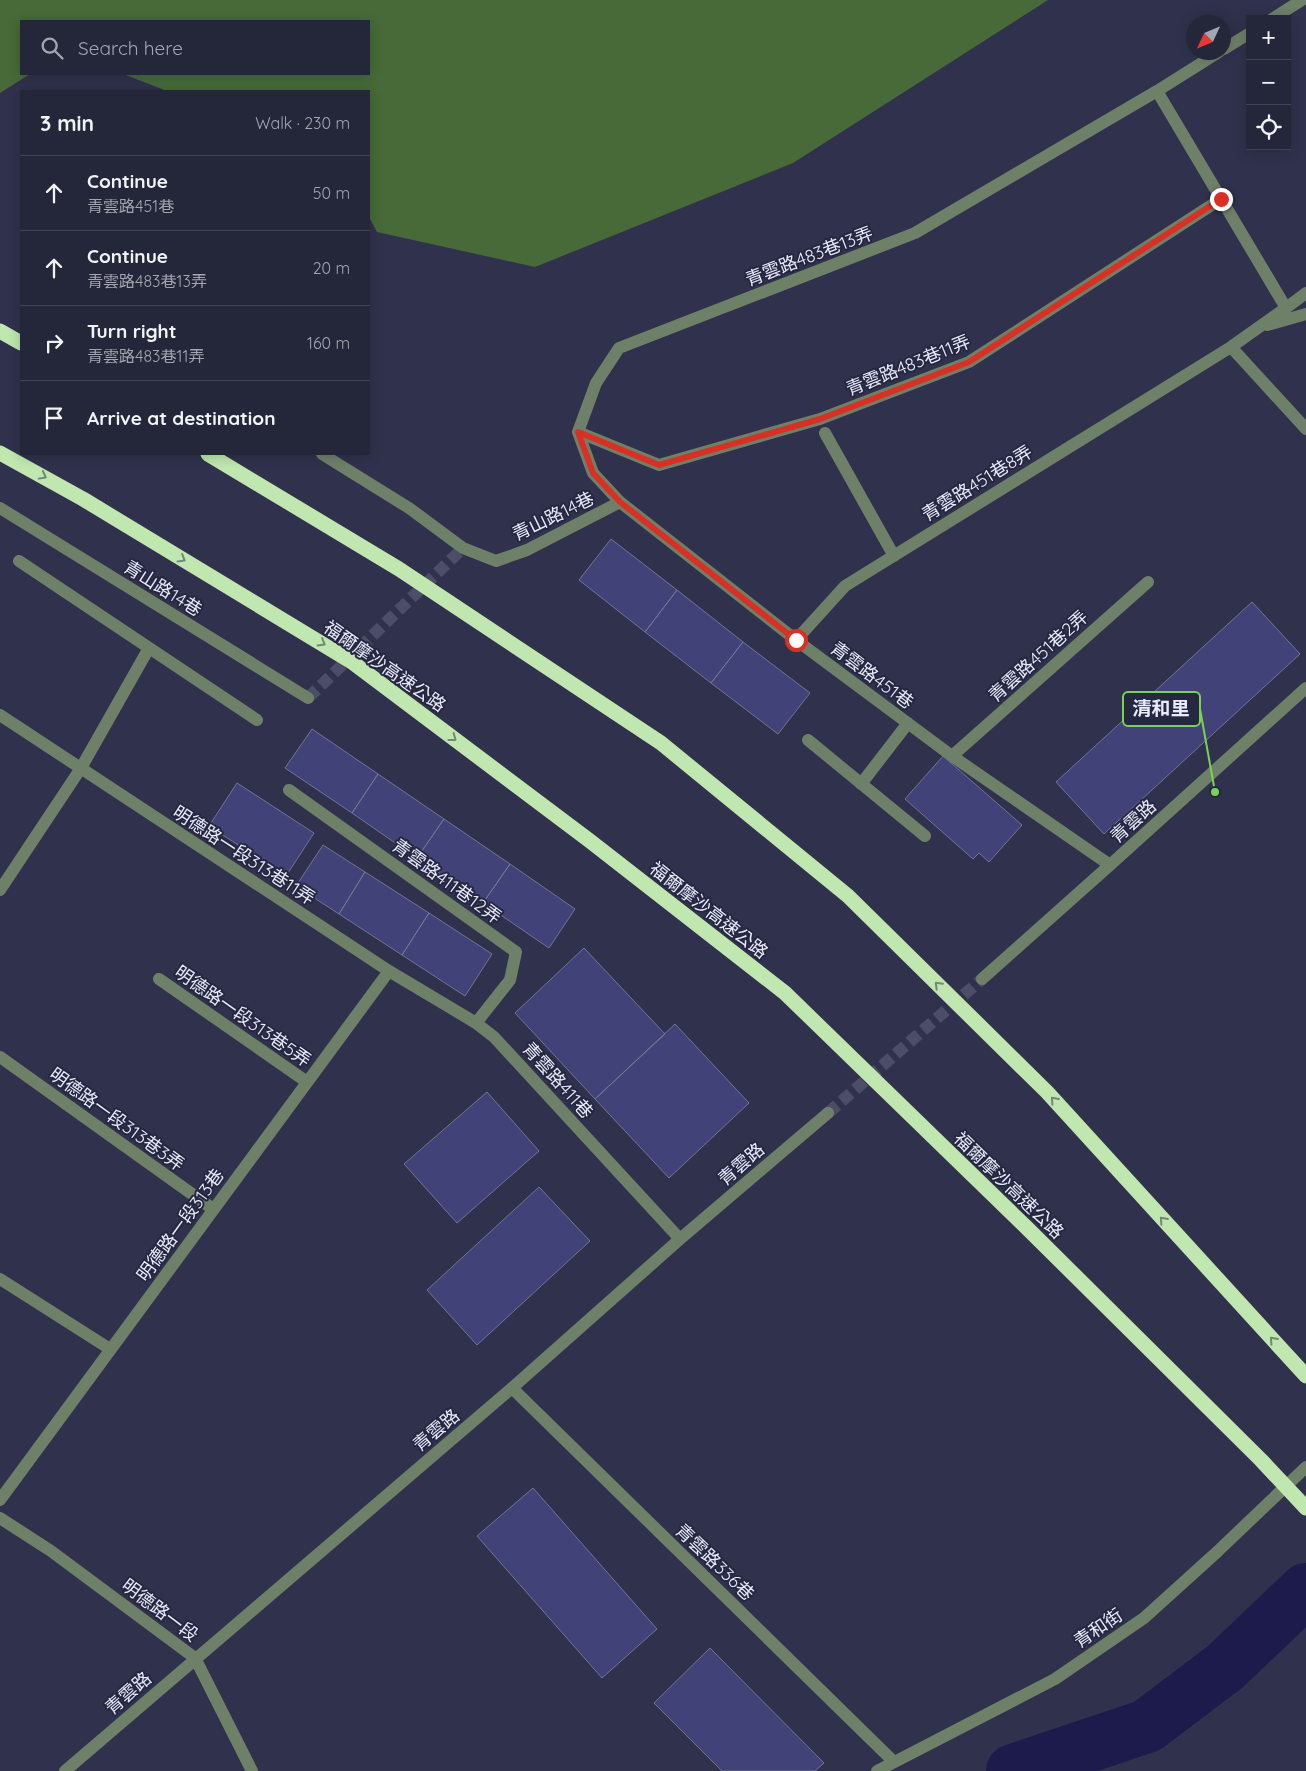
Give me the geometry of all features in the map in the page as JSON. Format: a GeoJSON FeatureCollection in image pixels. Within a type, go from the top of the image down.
{"type":"FeatureCollection","features":[{"type":"Feature","properties":{"kind":"highway"},"geometry":{"type":"LineString","coordinates":[[0,331],[20,342]]}},
{"type":"Feature","properties":{"kind":"highway","name":"福爾摩沙高速公路"},"geometry":{"type":"LineString","coordinates":[[0,452],[83,499],[352,662],[590,841],[785,993],[1035,1236],[1270,1469],[1306,1508]]}},
{"type":"Feature","properties":{"kind":"highway"},"geometry":{"type":"LineString","coordinates":[[210,455],[399,569],[661,743],[848,896],[1047,1092],[1306,1376]]}},
{"type":"Feature","properties":{"kind":"street"},"geometry":{"type":"LineString","coordinates":[[1278,15],[1302,0]]}},
{"type":"Feature","properties":{"kind":"street"},"geometry":{"type":"LineString","coordinates":[[1231,45],[1246,36]]}},
{"type":"Feature","properties":{"kind":"street","name":"青雲路483巷13弄"},"geometry":{"type":"LineString","coordinates":[[578,432],[596,382],[619,348],[915,233],[1206,60]]}},
{"type":"Feature","properties":{"kind":"street"},"geometry":{"type":"LineString","coordinates":[[1157,91],[1286,308]]}},
{"type":"Feature","properties":{"kind":"street","name":"青雲路483巷11弄"},"geometry":{"type":"LineString","coordinates":[[578,432],[659,465],[820,419],[969,362],[1221,199]]}},
{"type":"Feature","properties":{"kind":"street","name":"青雲路451巷8弄"},"geometry":{"type":"LineString","coordinates":[[796,640],[845,586],[1231,347],[1306,293]]}},
{"type":"Feature","properties":{"kind":"street"},"geometry":{"type":"LineString","coordinates":[[1258,328],[1306,314]]}},
{"type":"Feature","properties":{"kind":"street"},"geometry":{"type":"LineString","coordinates":[[1231,347],[1306,428]]}},
{"type":"Feature","properties":{"kind":"street"},"geometry":{"type":"LineString","coordinates":[[578,432],[593,473],[620,502]]}},
{"type":"Feature","properties":{"kind":"street"},"geometry":{"type":"LineString","coordinates":[[825,433],[894,556]]}},
{"type":"Feature","properties":{"kind":"street","name":"青山路14巷"},"geometry":{"type":"LineString","coordinates":[[324,455],[409,508],[463,548],[496,561],[527,550],[620,502]]}},
{"type":"Feature","properties":{"kind":"street","name":"青雲路451巷"},"geometry":{"type":"LineString","coordinates":[[620,502],[796,640],[952,756],[1110,865]]}},
{"type":"Feature","properties":{"kind":"street","name":"青山路14巷"},"geometry":{"type":"LineString","coordinates":[[0,508],[308,698]]}},
{"type":"Feature","properties":{"kind":"street"},"geometry":{"type":"LineString","coordinates":[[19,561],[257,720]]}},
{"type":"Feature","properties":{"kind":"street","name":"青雲路451巷2弄"},"geometry":{"type":"LineString","coordinates":[[952,756],[1148,582]]}},
{"type":"Feature","properties":{"kind":"street"},"geometry":{"type":"LineString","coordinates":[[0,890],[81,768],[149,648]]}},
{"type":"Feature","properties":{"kind":"street","name":"青雲路"},"geometry":{"type":"LineString","coordinates":[[982,978],[1306,688]]}},
{"type":"Feature","properties":{"kind":"street","name":"明德路一段313巷11弄"},"geometry":{"type":"LineString","coordinates":[[0,715],[388,971]]}},
{"type":"Feature","properties":{"kind":"street"},"geometry":{"type":"LineString","coordinates":[[861,784],[908,723]]}},
{"type":"Feature","properties":{"kind":"street"},"geometry":{"type":"LineString","coordinates":[[808,740],[925,836]]}},
{"type":"Feature","properties":{"kind":"street","name":"青雲路411巷12弄"},"geometry":{"type":"LineString","coordinates":[[290,790],[516,952],[510,980],[476,1023]]}},
{"type":"Feature","properties":{"kind":"street","name":"青雲路411巷"},"geometry":{"type":"LineString","coordinates":[[388,971],[476,1023],[494,1036],[680,1239]]}},
{"type":"Feature","properties":{"kind":"street","name":"明德路一段313巷"},"geometry":{"type":"LineString","coordinates":[[0,1500],[388,971]]}},
{"type":"Feature","properties":{"kind":"street","name":"明德路一段313巷5弄"},"geometry":{"type":"LineString","coordinates":[[159,979],[307,1082]]}},
{"type":"Feature","properties":{"kind":"street","name":"明德路一段313巷3弄"},"geometry":{"type":"LineString","coordinates":[[0,1057],[213,1209]]}},
{"type":"Feature","properties":{"kind":"street","name":"青雲路"},"geometry":{"type":"LineString","coordinates":[[65,1771],[512,1388],[680,1239],[828,1113]]}},
{"type":"Feature","properties":{"kind":"street"},"geometry":{"type":"LineString","coordinates":[[0,1279],[110,1349]]}},
{"type":"Feature","properties":{"kind":"street","name":"青雲路336巷"},"geometry":{"type":"LineString","coordinates":[[512,1388],[893,1761]]}},
{"type":"Feature","properties":{"kind":"street","name":"青和街"},"geometry":{"type":"LineString","coordinates":[[876,1771],[1056,1678],[1144,1618],[1306,1467]]}},
{"type":"Feature","properties":{"kind":"street","name":"明德路一段"},"geometry":{"type":"LineString","coordinates":[[0,1518],[50,1551],[195,1658],[252,1771]]}},
{"type":"Feature","properties":{"kind":"green space"},"geometry":{"type":"Polygon","coordinates":[[[0,0],[1048,0],[793,163],[535,267],[377,232],[370,219],[370,90],[164,90],[126,75],[370,75],[370,20],[20,20],[20,75],[28,75],[0,93],[0,0]]]}},
{"type":"Feature","properties":{"kind":"building"},"geometry":{"type":"Polygon","coordinates":[[[611,539],[677,590],[645,632],[579,580],[611,539]]]}},
{"type":"Feature","properties":{"kind":"building"},"geometry":{"type":"Polygon","coordinates":[[[677,590],[743,642],[711,683],[645,632],[677,590]]]}},
{"type":"Feature","properties":{"kind":"building"},"geometry":{"type":"Polygon","coordinates":[[[1252,602],[1300,654],[1104,834],[1056,782],[1252,602]]]}},
{"type":"Feature","properties":{"kind":"building"},"geometry":{"type":"Polygon","coordinates":[[[743,642],[810,693],[778,734],[711,683],[743,642]]]}},
{"type":"Feature","properties":{"kind":"building"},"geometry":{"type":"Polygon","coordinates":[[[312,729],[378,774],[352,813],[285,768],[312,729]]]}},
{"type":"Feature","properties":{"kind":"building"},"geometry":{"type":"Polygon","coordinates":[[[943,756],[1022,825],[989,862],[979,853],[973,859],[905,799],[943,756]]]}},
{"type":"Feature","properties":{"kind":"building"},"geometry":{"type":"Polygon","coordinates":[[[378,774],[444,819],[417,858],[352,813],[378,774]]]}},
{"type":"Feature","properties":{"kind":"building"},"geometry":{"type":"Polygon","coordinates":[[[237,783],[314,833],[286,876],[209,826],[237,783]]]}},
{"type":"Feature","properties":{"kind":"building"},"geometry":{"type":"Polygon","coordinates":[[[444,819],[510,864],[483,903],[417,858],[444,819]]]}},
{"type":"Feature","properties":{"kind":"building"},"geometry":{"type":"Polygon","coordinates":[[[323,845],[365,872],[339,914],[296,886],[323,845]]]}},
{"type":"Feature","properties":{"kind":"building"},"geometry":{"type":"Polygon","coordinates":[[[510,864],[575,909],[549,948],[483,903],[510,864]]]}},
{"type":"Feature","properties":{"kind":"building"},"geometry":{"type":"Polygon","coordinates":[[[365,872],[429,913],[402,955],[339,914],[365,872]]]}},
{"type":"Feature","properties":{"kind":"building"},"geometry":{"type":"Polygon","coordinates":[[[429,913],[492,954],[465,996],[402,955],[429,913]]]}},
{"type":"Feature","properties":{"kind":"building"},"geometry":{"type":"Polygon","coordinates":[[[584,948],[665,1034],[595,1099],[515,1013],[584,948]]]}},
{"type":"Feature","properties":{"kind":"building"},"geometry":{"type":"Polygon","coordinates":[[[675,1024],[749,1103],[669,1178],[595,1099],[675,1024]]]}},
{"type":"Feature","properties":{"kind":"building"},"geometry":{"type":"Polygon","coordinates":[[[487,1092],[539,1151],[457,1223],[404,1164],[487,1092]]]}},
{"type":"Feature","properties":{"kind":"building"},"geometry":{"type":"Polygon","coordinates":[[[539,1187],[590,1241],[477,1345],[427,1290],[539,1187]]]}},
{"type":"Feature","properties":{"kind":"building"},"geometry":{"type":"Polygon","coordinates":[[[533,1488],[657,1629],[602,1678],[477,1536],[533,1488]]]}},
{"type":"Feature","properties":{"kind":"building"},"geometry":{"type":"Polygon","coordinates":[[[710,1648],[824,1763],[815,1771],[722,1771],[654,1703],[710,1648]]]}},
{"type":"Feature","properties":{"kind":"waterway"},"geometry":{"type":"LineString","coordinates":[[1013,1771],[1147,1726],[1225,1667],[1306,1590]]}},
{"type":"Feature","properties":{"kind":"tunnel"},"geometry":{"type":"LineString","coordinates":[[308,698],[463,548]]}},
{"type":"Feature","properties":{"kind":"tunnel"},"geometry":{"type":"LineString","coordinates":[[828,1113],[982,979]]}},
{"type":"Feature","properties":{"kind":"place","name":"清和里"},"geometry":{"type":"Point","coordinates":[1215,792]}},
{"type":"Feature","properties":{"kind":"route"},"geometry":{"type":"LineString","coordinates":[[796,640],[620,502],[593,473],[578,432],[659,465],[820,419],[969,362],[1221,199]]}}]}
